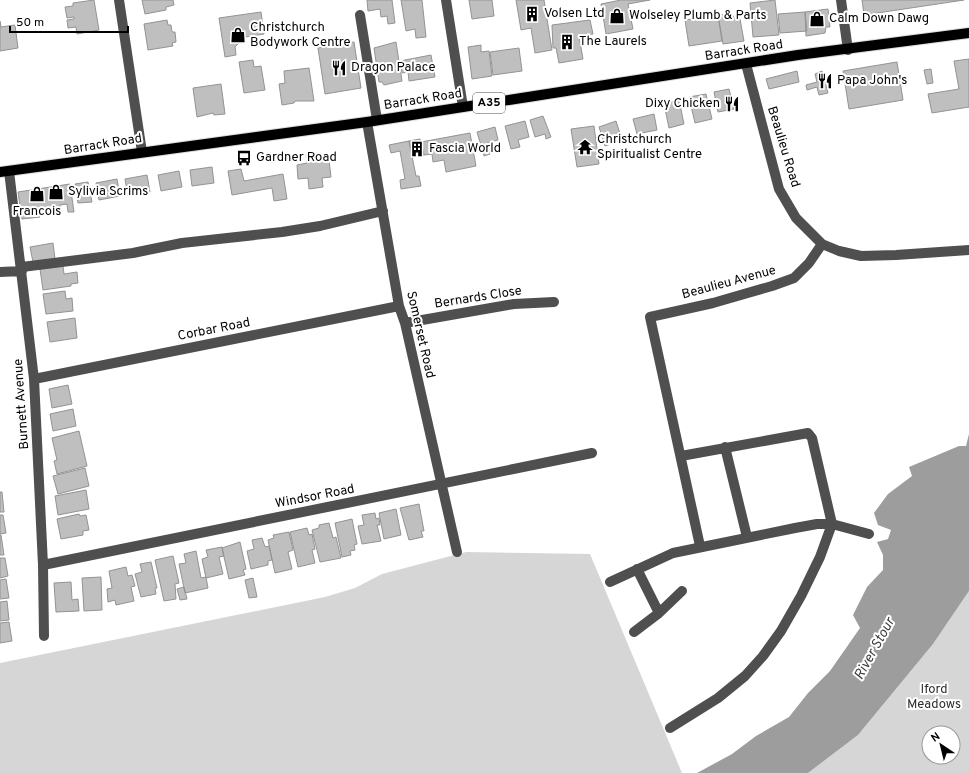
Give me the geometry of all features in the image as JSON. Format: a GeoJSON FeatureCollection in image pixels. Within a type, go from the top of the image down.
{"type":"FeatureCollection","features":[{"type":"Feature","properties":{"kind":"main road","name":"Barrack Road"},"geometry":{"type":"LineString","coordinates":[[5,172],[372,121],[798,55],[848,50],[969,33]]}},
{"type":"Feature","properties":{"kind":"street"},"geometry":{"type":"LineString","coordinates":[[119,0],[142,152]]}},
{"type":"Feature","properties":{"kind":"street"},"geometry":{"type":"LineString","coordinates":[[446,0],[463,107]]}},
{"type":"Feature","properties":{"kind":"street"},"geometry":{"type":"LineString","coordinates":[[841,0],[848,50]]}},
{"type":"Feature","properties":{"kind":"street","name":"Somerset Road"},"geometry":{"type":"LineString","coordinates":[[360,16],[383,211],[399,306],[405,323],[456,552]]}},
{"type":"Feature","properties":{"kind":"street","name":"Beaulieu Road"},"geometry":{"type":"LineString","coordinates":[[746,64],[779,189],[796,218],[822,244],[839,251],[861,256],[969,250]]}},
{"type":"Feature","properties":{"kind":"street","name":"Burnett Avenue"},"geometry":{"type":"LineString","coordinates":[[5,172],[22,269],[34,379],[43,565],[44,636]]}},
{"type":"Feature","properties":{"kind":"street"},"geometry":{"type":"LineString","coordinates":[[0,272],[133,253],[182,243],[282,232],[320,226],[383,211]]}},
{"type":"Feature","properties":{"kind":"street","name":"Beaulieu Avenue"},"geometry":{"type":"LineString","coordinates":[[681,456],[650,317],[720,301],[794,278],[809,263],[822,244]]}},
{"type":"Feature","properties":{"kind":"street","name":"Bernards Close"},"geometry":{"type":"LineString","coordinates":[[405,323],[514,304],[554,302]]}},
{"type":"Feature","properties":{"kind":"street","name":"Corbar Road"},"geometry":{"type":"LineString","coordinates":[[34,379],[399,306]]}},
{"type":"Feature","properties":{"kind":"street"},"geometry":{"type":"LineString","coordinates":[[670,728],[718,698],[744,676],[763,656],[781,631],[801,596],[820,557],[832,524],[812,438],[808,433],[681,456],[700,546]]}},
{"type":"Feature","properties":{"kind":"street"},"geometry":{"type":"LineString","coordinates":[[725,447],[747,537]]}},
{"type":"Feature","properties":{"kind":"street","name":"Windsor Road"},"geometry":{"type":"LineString","coordinates":[[43,565],[592,453]]}},
{"type":"Feature","properties":{"kind":"street"},"geometry":{"type":"LineString","coordinates":[[610,582],[673,553],[700,546],[817,524],[832,524],[869,534]]}},
{"type":"Feature","properties":{"kind":"street"},"geometry":{"type":"LineString","coordinates":[[637,569],[659,613]]}},
{"type":"Feature","properties":{"kind":"street"},"geometry":{"type":"LineString","coordinates":[[634,632],[659,613],[682,591]]}},
{"type":"Feature","properties":{"kind":"green space"},"geometry":{"type":"Polygon","coordinates":[[[466,552],[590,554],[682,773],[0,773],[0,663],[325,597],[355,588],[382,574],[466,552]]]}},
{"type":"Feature","properties":{"kind":"green space","name":"Iford Meadows"},"geometry":{"type":"Polygon","coordinates":[[[969,591],[969,773],[808,773],[858,735],[933,644],[969,591]]]}},
{"type":"Feature","properties":{"kind":"water","name":"River Stour"},"geometry":{"type":"Polygon","coordinates":[[[969,434],[969,591],[933,644],[858,735],[808,773],[697,773],[732,754],[756,736],[789,717],[808,693],[830,671],[860,628],[853,615],[867,587],[883,570],[883,555],[877,542],[888,539],[891,530],[878,525],[874,513],[888,494],[912,476],[909,467],[959,446],[966,446],[969,434]]]}},
{"type":"Feature","properties":{"kind":"building"},"geometry":{"type":"Polygon","coordinates":[[[94,0],[99,30],[77,34],[76,27],[68,28],[67,20],[74,19],[74,17],[67,18],[65,7],[73,6],[73,3],[94,0]]]}},
{"type":"Feature","properties":{"kind":"building"},"geometry":{"type":"Polygon","coordinates":[[[142,0],[173,0],[174,5],[166,7],[166,10],[145,14],[142,0]]]}},
{"type":"Feature","properties":{"kind":"building"},"geometry":{"type":"Polygon","coordinates":[[[367,0],[392,0],[395,23],[388,24],[387,16],[381,17],[380,9],[368,11],[367,0]]]}},
{"type":"Feature","properties":{"kind":"building"},"geometry":{"type":"Polygon","coordinates":[[[401,0],[422,0],[426,37],[416,38],[415,29],[406,31],[401,0]]]}},
{"type":"Feature","properties":{"kind":"building"},"geometry":{"type":"Polygon","coordinates":[[[469,0],[492,0],[494,16],[472,19],[469,0]]]}},
{"type":"Feature","properties":{"kind":"building","name":"Volsen Ltd"},"geometry":{"type":"Polygon","coordinates":[[[516,0],[544,0],[552,50],[535,53],[531,28],[521,30],[516,0]]]}},
{"type":"Feature","properties":{"kind":"building","name":"Wolseley Plumb & Parts"},"geometry":{"type":"Polygon","coordinates":[[[621,0],[650,0],[628,4],[633,29],[606,34],[601,4],[621,0]]]}},
{"type":"Feature","properties":{"kind":"building"},"geometry":{"type":"Polygon","coordinates":[[[775,0],[779,35],[753,37],[750,3],[775,0]]]}},
{"type":"Feature","properties":{"kind":"building"},"geometry":{"type":"Polygon","coordinates":[[[862,0],[964,0],[864,15],[862,0]]]}},
{"type":"Feature","properties":{"kind":"building","name":"Calm Down Dawg"},"geometry":{"type":"Polygon","coordinates":[[[828,9],[830,27],[826,27],[825,33],[806,36],[805,12],[828,9]]]}},
{"type":"Feature","properties":{"kind":"building","name":"Christchurch Bodywork Centre"},"geometry":{"type":"Polygon","coordinates":[[[261,12],[264,34],[245,37],[235,47],[236,55],[225,57],[219,18],[261,12]]]}},
{"type":"Feature","properties":{"kind":"building"},"geometry":{"type":"Polygon","coordinates":[[[805,12],[807,31],[780,33],[778,14],[805,12]]]}},
{"type":"Feature","properties":{"kind":"building"},"geometry":{"type":"Polygon","coordinates":[[[732,14],[735,20],[740,19],[744,41],[723,44],[718,15],[732,14]]]}},
{"type":"Feature","properties":{"kind":"building"},"geometry":{"type":"Polygon","coordinates":[[[718,15],[722,41],[689,46],[685,20],[718,15]]]}},
{"type":"Feature","properties":{"kind":"building"},"geometry":{"type":"Polygon","coordinates":[[[167,20],[168,25],[171,25],[172,32],[175,32],[176,42],[172,43],[173,46],[148,50],[144,24],[167,20]]]}},
{"type":"Feature","properties":{"kind":"building","name":"The Laurels"},"geometry":{"type":"Polygon","coordinates":[[[590,20],[593,34],[579,36],[583,59],[559,63],[556,48],[553,48],[552,25],[590,20]]]}},
{"type":"Feature","properties":{"kind":"building"},"geometry":{"type":"Polygon","coordinates":[[[0,21],[1,27],[15,25],[18,48],[0,51],[0,21]]]}},
{"type":"Feature","properties":{"kind":"building","name":"Dragon Palace"},"geometry":{"type":"Polygon","coordinates":[[[354,42],[361,88],[325,94],[318,48],[354,42]]]}},
{"type":"Feature","properties":{"kind":"building"},"geometry":{"type":"Polygon","coordinates":[[[396,42],[402,81],[384,85],[382,82],[379,82],[374,48],[396,42]]]}},
{"type":"Feature","properties":{"kind":"building"},"geometry":{"type":"Polygon","coordinates":[[[481,45],[481,52],[489,51],[492,76],[472,79],[468,47],[481,45]]]}},
{"type":"Feature","properties":{"kind":"building"},"geometry":{"type":"Polygon","coordinates":[[[519,48],[522,71],[493,75],[490,52],[519,48]]]}},
{"type":"Feature","properties":{"kind":"building"},"geometry":{"type":"Polygon","coordinates":[[[431,55],[435,77],[409,81],[408,72],[402,73],[400,61],[431,55]]]}},
{"type":"Feature","properties":{"kind":"building"},"geometry":{"type":"Polygon","coordinates":[[[969,59],[969,107],[932,113],[928,94],[959,89],[954,61],[969,59]]]}},
{"type":"Feature","properties":{"kind":"building"},"geometry":{"type":"Polygon","coordinates":[[[253,60],[254,67],[261,66],[265,90],[244,93],[239,62],[253,60]]]}},
{"type":"Feature","properties":{"kind":"building"},"geometry":{"type":"Polygon","coordinates":[[[897,62],[903,100],[849,109],[843,71],[897,62]]]}},
{"type":"Feature","properties":{"kind":"building"},"geometry":{"type":"Polygon","coordinates":[[[309,68],[314,101],[295,101],[294,103],[282,105],[279,84],[285,83],[284,71],[309,68]]]}},
{"type":"Feature","properties":{"kind":"building"},"geometry":{"type":"Polygon","coordinates":[[[931,69],[933,83],[927,84],[924,70],[931,69]]]}},
{"type":"Feature","properties":{"kind":"building"},"geometry":{"type":"Polygon","coordinates":[[[797,71],[799,82],[769,89],[766,79],[797,71]]]}},
{"type":"Feature","properties":{"kind":"building"},"geometry":{"type":"Polygon","coordinates":[[[822,71],[828,93],[819,95],[817,87],[807,90],[806,85],[817,82],[815,74],[822,71]]]}},
{"type":"Feature","properties":{"kind":"building"},"geometry":{"type":"Polygon","coordinates":[[[221,84],[225,114],[214,115],[213,113],[197,117],[193,88],[221,84]]]}},
{"type":"Feature","properties":{"kind":"building"},"geometry":{"type":"Polygon","coordinates":[[[729,89],[734,109],[718,112],[714,92],[729,89]]]}},
{"type":"Feature","properties":{"kind":"building"},"geometry":{"type":"Polygon","coordinates":[[[706,94],[712,119],[695,123],[689,97],[706,94]]]}},
{"type":"Feature","properties":{"kind":"building"},"geometry":{"type":"Polygon","coordinates":[[[679,100],[684,124],[669,128],[664,104],[679,100]]]}},
{"type":"Feature","properties":{"kind":"building"},"geometry":{"type":"Polygon","coordinates":[[[654,114],[657,130],[637,134],[633,119],[654,114]]]}},
{"type":"Feature","properties":{"kind":"building"},"geometry":{"type":"Polygon","coordinates":[[[543,116],[551,137],[546,139],[545,134],[535,137],[530,120],[543,116]]]}},
{"type":"Feature","properties":{"kind":"building"},"geometry":{"type":"Polygon","coordinates":[[[525,121],[529,137],[518,140],[520,147],[511,149],[505,126],[525,121]]]}},
{"type":"Feature","properties":{"kind":"building"},"geometry":{"type":"Polygon","coordinates":[[[616,121],[622,140],[605,146],[599,127],[616,121]]]}},
{"type":"Feature","properties":{"kind":"building","name":"Christchurch Spiritualist Centre"},"geometry":{"type":"Polygon","coordinates":[[[594,126],[599,164],[577,167],[571,129],[594,126]]]}},
{"type":"Feature","properties":{"kind":"building"},"geometry":{"type":"Polygon","coordinates":[[[495,127],[498,140],[487,143],[490,154],[484,156],[477,132],[495,127]]]}},
{"type":"Feature","properties":{"kind":"building"},"geometry":{"type":"Polygon","coordinates":[[[470,133],[476,166],[446,172],[444,160],[433,162],[432,154],[424,155],[421,142],[470,133]]]}},
{"type":"Feature","properties":{"kind":"building","name":"Fascia World"},"geometry":{"type":"Polygon","coordinates":[[[420,139],[424,155],[413,157],[409,141],[420,139]]]}},
{"type":"Feature","properties":{"kind":"building"},"geometry":{"type":"Polygon","coordinates":[[[409,141],[416,176],[419,176],[421,186],[401,189],[400,180],[405,179],[400,151],[391,153],[389,145],[409,141]]]}},
{"type":"Feature","properties":{"kind":"building"},"geometry":{"type":"Polygon","coordinates":[[[320,153],[320,161],[329,160],[331,177],[322,178],[323,187],[309,189],[308,178],[298,179],[297,165],[307,163],[306,154],[320,153]]]}},
{"type":"Feature","properties":{"kind":"building"},"geometry":{"type":"Polygon","coordinates":[[[212,167],[214,183],[192,186],[190,170],[212,167]]]}},
{"type":"Feature","properties":{"kind":"building"},"geometry":{"type":"Polygon","coordinates":[[[241,169],[244,181],[283,174],[287,199],[274,201],[272,188],[232,195],[228,171],[241,169]]]}},
{"type":"Feature","properties":{"kind":"building"},"geometry":{"type":"Polygon","coordinates":[[[179,171],[182,187],[161,191],[158,175],[179,171]]]}},
{"type":"Feature","properties":{"kind":"building"},"geometry":{"type":"Polygon","coordinates":[[[147,175],[150,192],[128,196],[125,179],[147,175]]]}},
{"type":"Feature","properties":{"kind":"building"},"geometry":{"type":"Polygon","coordinates":[[[117,179],[120,196],[99,200],[96,183],[117,179]]]}},
{"type":"Feature","properties":{"kind":"building"},"geometry":{"type":"Polygon","coordinates":[[[88,182],[92,202],[78,203],[75,184],[88,182]]]}},
{"type":"Feature","properties":{"kind":"building"},"geometry":{"type":"Polygon","coordinates":[[[70,184],[74,212],[68,212],[67,204],[60,205],[61,213],[48,215],[47,208],[39,209],[40,217],[22,219],[18,192],[70,184]]]}},
{"type":"Feature","properties":{"kind":"building"},"geometry":{"type":"Polygon","coordinates":[[[53,243],[55,259],[33,262],[30,247],[53,243]]]}},
{"type":"Feature","properties":{"kind":"building"},"geometry":{"type":"Polygon","coordinates":[[[63,266],[64,274],[77,272],[78,283],[71,284],[71,286],[43,290],[40,269],[63,266]]]}},
{"type":"Feature","properties":{"kind":"building"},"geometry":{"type":"Polygon","coordinates":[[[65,291],[66,299],[72,298],[73,311],[46,314],[43,294],[65,291]]]}},
{"type":"Feature","properties":{"kind":"building"},"geometry":{"type":"Polygon","coordinates":[[[75,318],[77,338],[50,342],[47,322],[75,318]]]}},
{"type":"Feature","properties":{"kind":"building"},"geometry":{"type":"Polygon","coordinates":[[[68,385],[72,404],[52,408],[49,389],[68,385]]]}},
{"type":"Feature","properties":{"kind":"building"},"geometry":{"type":"Polygon","coordinates":[[[73,409],[76,426],[53,431],[50,414],[73,409]]]}},
{"type":"Feature","properties":{"kind":"building"},"geometry":{"type":"Polygon","coordinates":[[[79,431],[87,466],[57,474],[54,461],[57,460],[52,438],[79,431]]]}},
{"type":"Feature","properties":{"kind":"building"},"geometry":{"type":"Polygon","coordinates":[[[85,468],[89,486],[58,494],[53,476],[85,468]]]}},
{"type":"Feature","properties":{"kind":"building"},"geometry":{"type":"Polygon","coordinates":[[[86,490],[89,509],[58,515],[55,496],[86,490]]]}},
{"type":"Feature","properties":{"kind":"building"},"geometry":{"type":"Polygon","coordinates":[[[0,492],[2,492],[4,512],[0,512],[0,492]]]}},
{"type":"Feature","properties":{"kind":"building"},"geometry":{"type":"Polygon","coordinates":[[[419,504],[424,531],[421,531],[423,537],[409,540],[400,508],[419,504]]]}},
{"type":"Feature","properties":{"kind":"building"},"geometry":{"type":"Polygon","coordinates":[[[396,509],[401,535],[384,539],[379,513],[396,509]]]}},
{"type":"Feature","properties":{"kind":"building"},"geometry":{"type":"Polygon","coordinates":[[[375,513],[376,519],[379,518],[380,525],[377,525],[381,541],[362,544],[358,526],[364,525],[362,515],[375,513]]]}},
{"type":"Feature","properties":{"kind":"building"},"geometry":{"type":"Polygon","coordinates":[[[79,514],[80,516],[86,515],[89,530],[83,531],[83,535],[61,539],[57,519],[79,514]]]}},
{"type":"Feature","properties":{"kind":"building"},"geometry":{"type":"Polygon","coordinates":[[[0,515],[3,515],[6,533],[0,534],[0,515]]]}},
{"type":"Feature","properties":{"kind":"building"},"geometry":{"type":"Polygon","coordinates":[[[352,519],[357,544],[354,545],[355,550],[350,551],[351,555],[342,557],[335,523],[352,519]]]}},
{"type":"Feature","properties":{"kind":"building"},"geometry":{"type":"Polygon","coordinates":[[[329,523],[333,538],[336,537],[341,558],[320,562],[312,530],[319,528],[319,525],[329,523]]]}},
{"type":"Feature","properties":{"kind":"building"},"geometry":{"type":"Polygon","coordinates":[[[307,528],[309,535],[312,534],[315,549],[312,550],[315,563],[298,567],[290,532],[307,528]]]}},
{"type":"Feature","properties":{"kind":"building"},"geometry":{"type":"Polygon","coordinates":[[[289,532],[293,550],[288,552],[292,569],[275,573],[268,540],[274,538],[273,535],[289,532]]]}},
{"type":"Feature","properties":{"kind":"building"},"geometry":{"type":"Polygon","coordinates":[[[1,535],[4,555],[0,555],[1,535]]]}},
{"type":"Feature","properties":{"kind":"building"},"geometry":{"type":"Polygon","coordinates":[[[262,538],[265,547],[269,546],[272,560],[268,561],[268,565],[251,569],[247,551],[254,549],[252,540],[262,538]]]}},
{"type":"Feature","properties":{"kind":"building"},"geometry":{"type":"Polygon","coordinates":[[[240,542],[246,569],[243,570],[245,575],[229,579],[222,548],[240,542]]]}},
{"type":"Feature","properties":{"kind":"building"},"geometry":{"type":"Polygon","coordinates":[[[222,547],[224,556],[219,557],[223,574],[206,578],[202,559],[208,557],[206,550],[222,547]]]}},
{"type":"Feature","properties":{"kind":"building"},"geometry":{"type":"Polygon","coordinates":[[[196,551],[201,578],[206,577],[208,588],[185,593],[179,564],[186,563],[184,554],[196,551]]]}},
{"type":"Feature","properties":{"kind":"building"},"geometry":{"type":"Polygon","coordinates":[[[173,556],[179,583],[175,584],[176,599],[164,601],[155,560],[173,556]]]}},
{"type":"Feature","properties":{"kind":"building"},"geometry":{"type":"Polygon","coordinates":[[[0,558],[5,558],[8,576],[0,578],[0,558]]]}},
{"type":"Feature","properties":{"kind":"building"},"geometry":{"type":"Polygon","coordinates":[[[151,562],[157,588],[155,588],[156,594],[141,597],[135,574],[142,572],[140,564],[151,562]]]}},
{"type":"Feature","properties":{"kind":"building"},"geometry":{"type":"Polygon","coordinates":[[[126,567],[128,576],[132,575],[135,586],[131,587],[134,601],[116,605],[115,600],[108,602],[107,589],[112,588],[109,571],[126,567]]]}},
{"type":"Feature","properties":{"kind":"building"},"geometry":{"type":"Polygon","coordinates":[[[101,577],[102,610],[84,611],[82,578],[101,577]]]}},
{"type":"Feature","properties":{"kind":"building"},"geometry":{"type":"Polygon","coordinates":[[[253,578],[257,597],[249,598],[245,580],[253,578]]]}},
{"type":"Feature","properties":{"kind":"building"},"geometry":{"type":"Polygon","coordinates":[[[6,579],[9,598],[0,599],[0,580],[6,579]]]}},
{"type":"Feature","properties":{"kind":"building"},"geometry":{"type":"Polygon","coordinates":[[[71,582],[72,600],[78,599],[79,611],[56,612],[54,583],[71,582]]]}},
{"type":"Feature","properties":{"kind":"building"},"geometry":{"type":"Polygon","coordinates":[[[184,587],[187,599],[180,600],[177,589],[184,587]]]}},
{"type":"Feature","properties":{"kind":"building"},"geometry":{"type":"Polygon","coordinates":[[[7,601],[9,620],[0,621],[0,602],[7,601]]]}},
{"type":"Feature","properties":{"kind":"building"},"geometry":{"type":"Polygon","coordinates":[[[9,622],[12,641],[0,643],[0,623],[9,622]]]}},
{"type":"Feature","properties":{"kind":"place","name":"Volsen Ltd"},"geometry":{"type":"Point","coordinates":[532,14]}},
{"type":"Feature","properties":{"kind":"place","name":"Wolseley Plumb & Parts"},"geometry":{"type":"Point","coordinates":[617,16]}},
{"type":"Feature","properties":{"kind":"place","name":"Calm Down Dawg"},"geometry":{"type":"Point","coordinates":[817,19]}},
{"type":"Feature","properties":{"kind":"place","name":"Christchurch Bodywork Centre"},"geometry":{"type":"Point","coordinates":[238,35]}},
{"type":"Feature","properties":{"kind":"place","name":"The Laurels"},"geometry":{"type":"Point","coordinates":[567,42]}},
{"type":"Feature","properties":{"kind":"place","name":"Dragon Palace"},"geometry":{"type":"Point","coordinates":[339,68]}},
{"type":"Feature","properties":{"kind":"place","name":"Papa John's"},"geometry":{"type":"Point","coordinates":[825,81]}},
{"type":"Feature","properties":{"kind":"place","name":"Dixy Chicken"},"geometry":{"type":"Point","coordinates":[732,104]}},
{"type":"Feature","properties":{"kind":"place","name":"Christchurch Spiritualist Centre"},"geometry":{"type":"Point","coordinates":[585,147]}},
{"type":"Feature","properties":{"kind":"place","name":"Fascia World"},"geometry":{"type":"Point","coordinates":[417,149]}},
{"type":"Feature","properties":{"kind":"place","name":"Gardner Road"},"geometry":{"type":"Point","coordinates":[244,158]}},
{"type":"Feature","properties":{"kind":"place","name":"Sylivia Scrims"},"geometry":{"type":"Point","coordinates":[56,192]}},
{"type":"Feature","properties":{"kind":"place","name":"Francois"},"geometry":{"type":"Point","coordinates":[37,194]}}]}
